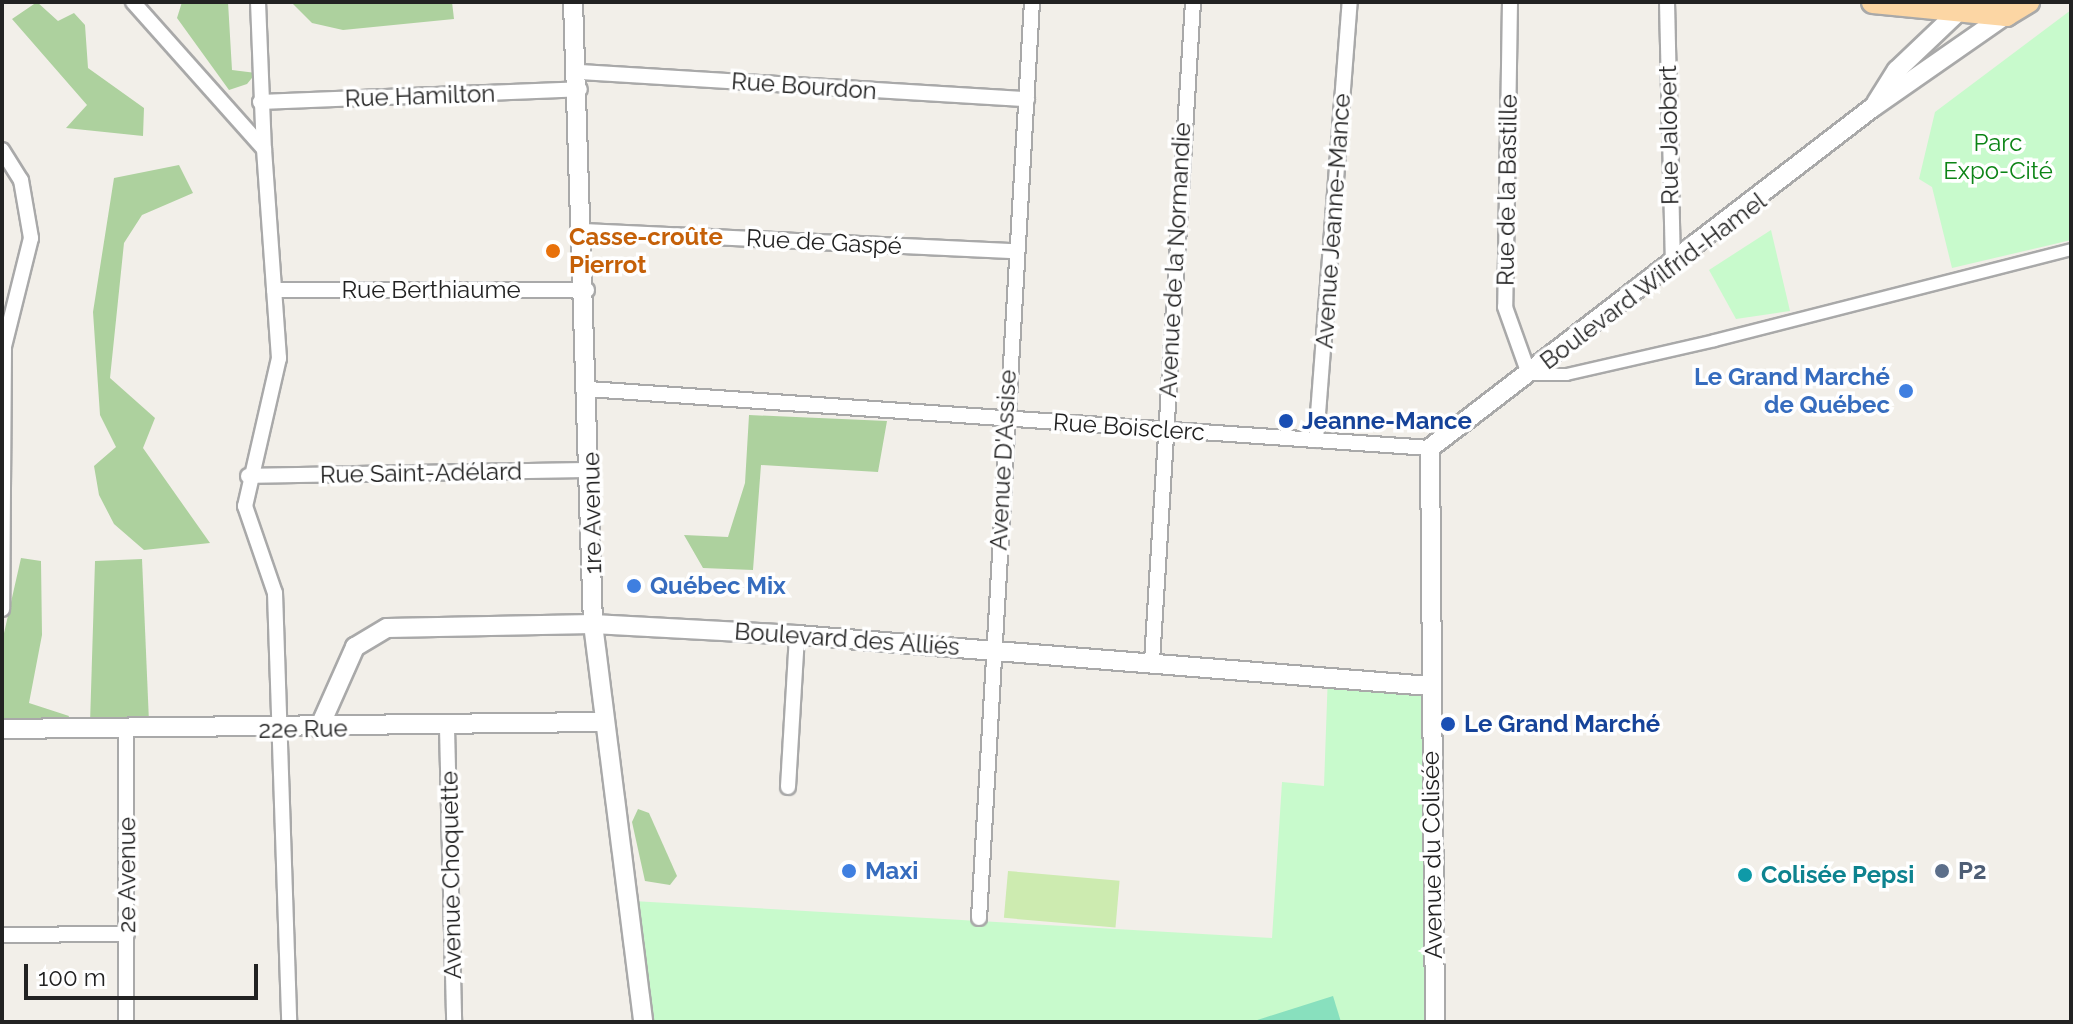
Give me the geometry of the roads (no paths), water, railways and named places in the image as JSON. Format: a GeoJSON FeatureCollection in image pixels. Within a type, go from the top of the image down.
{"type":"FeatureCollection","features":[{"type":"Feature","properties":{"kind":"main road"},"geometry":{"type":"LineString","coordinates":[[1873,2],[1964,6],[2006,15]]}},
{"type":"Feature","properties":{"kind":"main road","name":"Boulevard Wilfrid-Hamel"},"geometry":{"type":"LineString","coordinates":[[2006,15],[2028,2]]}},
{"type":"Feature","properties":{"kind":"street"},"geometry":{"type":"LineString","coordinates":[[133,2],[264,149]]}},
{"type":"Feature","properties":{"kind":"street"},"geometry":{"type":"LineString","coordinates":[[258,2],[260,102],[279,358],[248,476],[245,506],[275,593],[282,731],[289,1022]]}},
{"type":"Feature","properties":{"kind":"street","name":"1re Avenue"},"geometry":{"type":"LineString","coordinates":[[573,2],[580,80],[593,470],[593,624],[603,722],[633,901],[643,1022]]}},
{"type":"Feature","properties":{"kind":"street","name":"Avenue D'Assise"},"geometry":{"type":"LineString","coordinates":[[979,918],[1014,251],[1032,2]]}},
{"type":"Feature","properties":{"kind":"street","name":"Avenue de la Normandie"},"geometry":{"type":"LineString","coordinates":[[1152,661],[1193,2]]}},
{"type":"Feature","properties":{"kind":"street","name":"Avenue Jeanne-Mance"},"geometry":{"type":"LineString","coordinates":[[1316,440],[1350,2]]}},
{"type":"Feature","properties":{"kind":"street","name":"Rue de la Bastille"},"geometry":{"type":"LineString","coordinates":[[1510,2],[1505,307],[1529,374]]}},
{"type":"Feature","properties":{"kind":"street","name":"Rue Jalobert"},"geometry":{"type":"LineString","coordinates":[[1667,2],[1673,268]]}},
{"type":"Feature","properties":{"kind":"street","name":"Boulevard Wilfrid-Hamel"},"geometry":{"type":"LineString","coordinates":[[1872,108],[1897,70],[1964,6]]}},
{"type":"Feature","properties":{"kind":"street","name":"Boulevard Wilfrid-Hamel"},"geometry":{"type":"LineString","coordinates":[[1430,448],[1673,268],[1872,108],[2006,15]]}},
{"type":"Feature","properties":{"kind":"street","name":"Rue Hamilton"},"geometry":{"type":"LineString","coordinates":[[260,102],[580,80]]}},
{"type":"Feature","properties":{"kind":"street","name":"Rue Bourdon"},"geometry":{"type":"LineString","coordinates":[[580,80],[1027,99]]}},
{"type":"Feature","properties":{"kind":"street"},"geometry":{"type":"LineString","coordinates":[[2,150],[21,180],[31,238],[3,346],[2,609]]}},
{"type":"Feature","properties":{"kind":"street","name":"Rue de Gaspé"},"geometry":{"type":"LineString","coordinates":[[585,231],[1014,251]]}},
{"type":"Feature","properties":{"kind":"street"},"geometry":{"type":"LineString","coordinates":[[1529,374],[1566,374],[1714,340],[2071,249]]}},
{"type":"Feature","properties":{"kind":"street","name":"Rue Berthiaume"},"geometry":{"type":"LineString","coordinates":[[274,290],[587,290]]}},
{"type":"Feature","properties":{"kind":"street","name":"Rue Boisclerc"},"geometry":{"type":"LineString","coordinates":[[588,389],[1430,448]]}},
{"type":"Feature","properties":{"kind":"street","name":"Avenue du Colisée"},"geometry":{"type":"LineString","coordinates":[[1430,448],[1435,1022]]}},
{"type":"Feature","properties":{"kind":"street","name":"Rue Saint-Adélard"},"geometry":{"type":"LineString","coordinates":[[248,476],[593,470]]}},
{"type":"Feature","properties":{"kind":"street","name":"Boulevard des Alliés"},"geometry":{"type":"LineString","coordinates":[[319,728],[355,647],[387,628],[593,624],[797,635],[1152,661],[1430,686]]}},
{"type":"Feature","properties":{"kind":"street"},"geometry":{"type":"LineString","coordinates":[[788,787],[797,635]]}},
{"type":"Feature","properties":{"kind":"street","name":"22e Rue"},"geometry":{"type":"LineString","coordinates":[[2,729],[282,731],[603,722]]}},
{"type":"Feature","properties":{"kind":"street","name":"2e Avenue"},"geometry":{"type":"LineString","coordinates":[[126,728],[126,1022]]}},
{"type":"Feature","properties":{"kind":"street","name":"Avenue Choquette"},"geometry":{"type":"LineString","coordinates":[[447,728],[454,1022]]}},
{"type":"Feature","properties":{"kind":"street"},"geometry":{"type":"LineString","coordinates":[[2,935],[127,934]]}},
{"type":"Feature","properties":{"kind":"place","name":"Casse-croûte Pierrot"},"geometry":{"type":"Point","coordinates":[553,251]}},
{"type":"Feature","properties":{"kind":"place","name":"Le Grand Marché de Québec"},"geometry":{"type":"Point","coordinates":[1906,391]}},
{"type":"Feature","properties":{"kind":"place","name":"Jeanne-Mance"},"geometry":{"type":"Point","coordinates":[1286,421]}},
{"type":"Feature","properties":{"kind":"place","name":"Québec Mix"},"geometry":{"type":"Point","coordinates":[634,586]}},
{"type":"Feature","properties":{"kind":"place","name":"Le Grand Marché"},"geometry":{"type":"Point","coordinates":[1448,724]}},
{"type":"Feature","properties":{"kind":"place","name":"Maxi"},"geometry":{"type":"Point","coordinates":[849,871]}},
{"type":"Feature","properties":{"kind":"place","name":"P2"},"geometry":{"type":"Point","coordinates":[1942,871]}},
{"type":"Feature","properties":{"kind":"place","name":"Colisée Pepsi"},"geometry":{"type":"Point","coordinates":[1745,875]}},
{"type":"Feature","properties":{"kind":"park label","name":"Parc Expo-Cité"},"geometry":{"type":"Point","coordinates":[1998,157]}}]}
